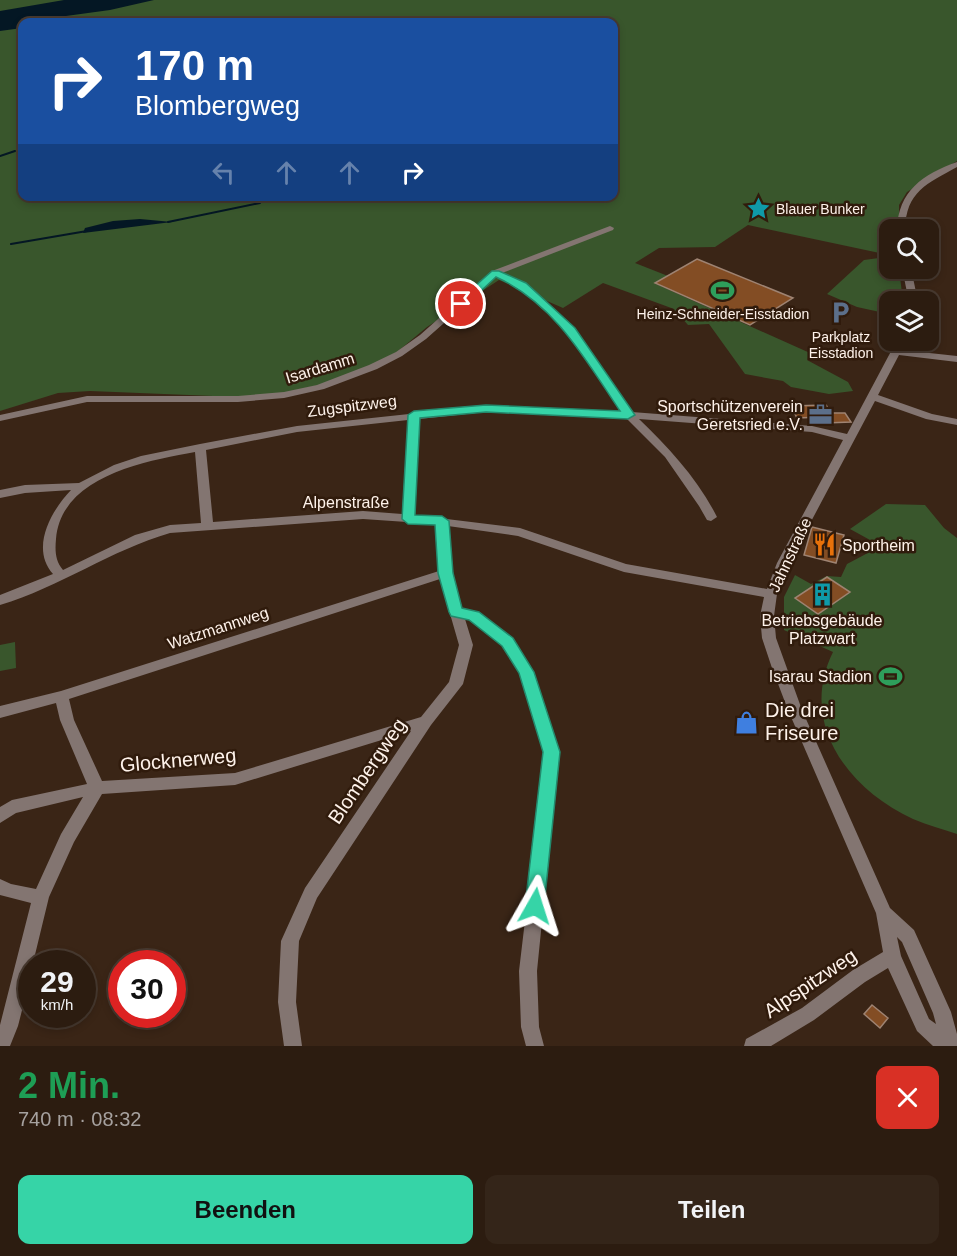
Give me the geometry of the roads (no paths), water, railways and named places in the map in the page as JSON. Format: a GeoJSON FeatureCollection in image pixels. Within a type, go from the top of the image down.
{"type":"FeatureCollection","features":[{"type":"Feature","properties":{"kind":"street"},"geometry":{"type":"LineString","coordinates":[[902,219],[903,206],[910,192],[957,164]]}},
{"type":"Feature","properties":{"kind":"street","name":"Isardamm"},"geometry":{"type":"LineString","coordinates":[[0,418],[87,399],[238,399],[320,387],[373,367],[399,354],[423,337],[495,273],[610,228]]}},
{"type":"Feature","properties":{"kind":"street"},"geometry":{"type":"LineString","coordinates":[[495,273],[522,286],[572,330],[628,415],[669,455],[711,517]]}},
{"type":"Feature","properties":{"kind":"street"},"geometry":{"type":"LineString","coordinates":[[895,352],[957,359]]}},
{"type":"Feature","properties":{"kind":"street","name":"Jahnstraße"},"geometry":{"type":"LineString","coordinates":[[895,352],[783,563],[771,594],[767,616],[769,638],[795,710],[884,913],[892,956],[922,1025],[949,1046]]}},
{"type":"Feature","properties":{"kind":"street"},"geometry":{"type":"LineString","coordinates":[[873,397],[930,417],[957,422]]}},
{"type":"Feature","properties":{"kind":"street","name":"Zugspitzweg"},"geometry":{"type":"LineString","coordinates":[[60,576],[54,568],[49,552],[51,528],[65,503],[81,486],[118,466],[145,458],[297,429],[486,409],[628,415],[819,430],[850,438]]}},
{"type":"Feature","properties":{"kind":"street"},"geometry":{"type":"LineString","coordinates":[[408,519],[414,415]]}},
{"type":"Feature","properties":{"kind":"street"},"geometry":{"type":"LineString","coordinates":[[200,447],[207,525]]}},
{"type":"Feature","properties":{"kind":"street","name":"Zugspitzweg"},"geometry":{"type":"LineString","coordinates":[[0,494],[25,489],[81,486]]}},
{"type":"Feature","properties":{"kind":"street","name":"Alpenstraße"},"geometry":{"type":"LineString","coordinates":[[0,600],[60,576],[139,538],[170,529],[363,515],[442,521],[520,532],[624,568],[771,594]]}},
{"type":"Feature","properties":{"kind":"street","name":"Blombergweg"},"geometry":{"type":"LineString","coordinates":[[292,1046],[286,1002],[290,941],[311,893],[426,721],[456,684],[466,645],[445,573],[442,521]]}},
{"type":"Feature","properties":{"kind":"street","name":"Watzmannweg"},"geometry":{"type":"LineString","coordinates":[[0,712],[61,696],[445,573]]}},
{"type":"Feature","properties":{"kind":"street"},"geometry":{"type":"LineString","coordinates":[[456,612],[474,616],[508,642],[526,672],[552,752],[528,971],[530,1027],[535,1046]]}},
{"type":"Feature","properties":{"kind":"street"},"geometry":{"type":"LineString","coordinates":[[1,1046],[9,1026],[41,897],[67,839],[98,788],[67,720],[61,696]]}},
{"type":"Feature","properties":{"kind":"street","name":"Glocknerweg"},"geometry":{"type":"LineString","coordinates":[[0,816],[12,807],[98,788],[235,779],[426,721]]}},
{"type":"Feature","properties":{"kind":"street"},"geometry":{"type":"LineString","coordinates":[[0,886],[7,891],[41,897]]}},
{"type":"Feature","properties":{"kind":"street","name":"Jahnstraße"},"geometry":{"type":"LineString","coordinates":[[884,913],[908,936],[942,1012],[949,1046]]}},
{"type":"Feature","properties":{"kind":"street","name":"Alpspitzweg"},"geometry":{"type":"LineString","coordinates":[[753,1046],[808,1014],[859,976],[892,956]]}},
{"type":"Feature","properties":{"kind":"water"},"geometry":{"type":"Polygon","coordinates":[[[64,0],[154,0],[110,10],[51,18],[18,18],[18,29],[0,31],[0,11],[64,0]]]}},
{"type":"Feature","properties":{"kind":"water"},"geometry":{"type":"Polygon","coordinates":[[[140,219],[172,222],[83,233],[85,228],[113,221],[140,219]]]}},
{"type":"Feature","properties":{"kind":"waterway"},"geometry":{"type":"LineString","coordinates":[[0,156],[15,151]]}},
{"type":"Feature","properties":{"kind":"waterway"},"geometry":{"type":"LineString","coordinates":[[168,222],[260,203],[259,201]]}},
{"type":"Feature","properties":{"kind":"waterway"},"geometry":{"type":"LineString","coordinates":[[11,244],[87,231]]}},
{"type":"Feature","properties":{"kind":"place","name":"Blauer Bunker"},"geometry":{"type":"Point","coordinates":[758,209]}},
{"type":"Feature","properties":{"kind":"place","name":"Heinz-Schneider-Eisstadion"},"geometry":{"type":"Point","coordinates":[723,290]}},
{"type":"Feature","properties":{"kind":"place","name":"Parkplatz Eisstadion"},"geometry":{"type":"Point","coordinates":[841,313]}},
{"type":"Feature","properties":{"kind":"place","name":"Sportschützenverein Geretsried e.V."},"geometry":{"type":"Point","coordinates":[821,415]}},
{"type":"Feature","properties":{"kind":"place","name":"Sportheim"},"geometry":{"type":"Point","coordinates":[824,545]}},
{"type":"Feature","properties":{"kind":"place","name":"Betriebsgebäude Platzwart"},"geometry":{"type":"Point","coordinates":[822,595]}},
{"type":"Feature","properties":{"kind":"place","name":"Isarau Stadion"},"geometry":{"type":"Point","coordinates":[890,676]}},
{"type":"Feature","properties":{"kind":"place","name":"Die drei Friseure"},"geometry":{"type":"Point","coordinates":[747,722]}}]}
